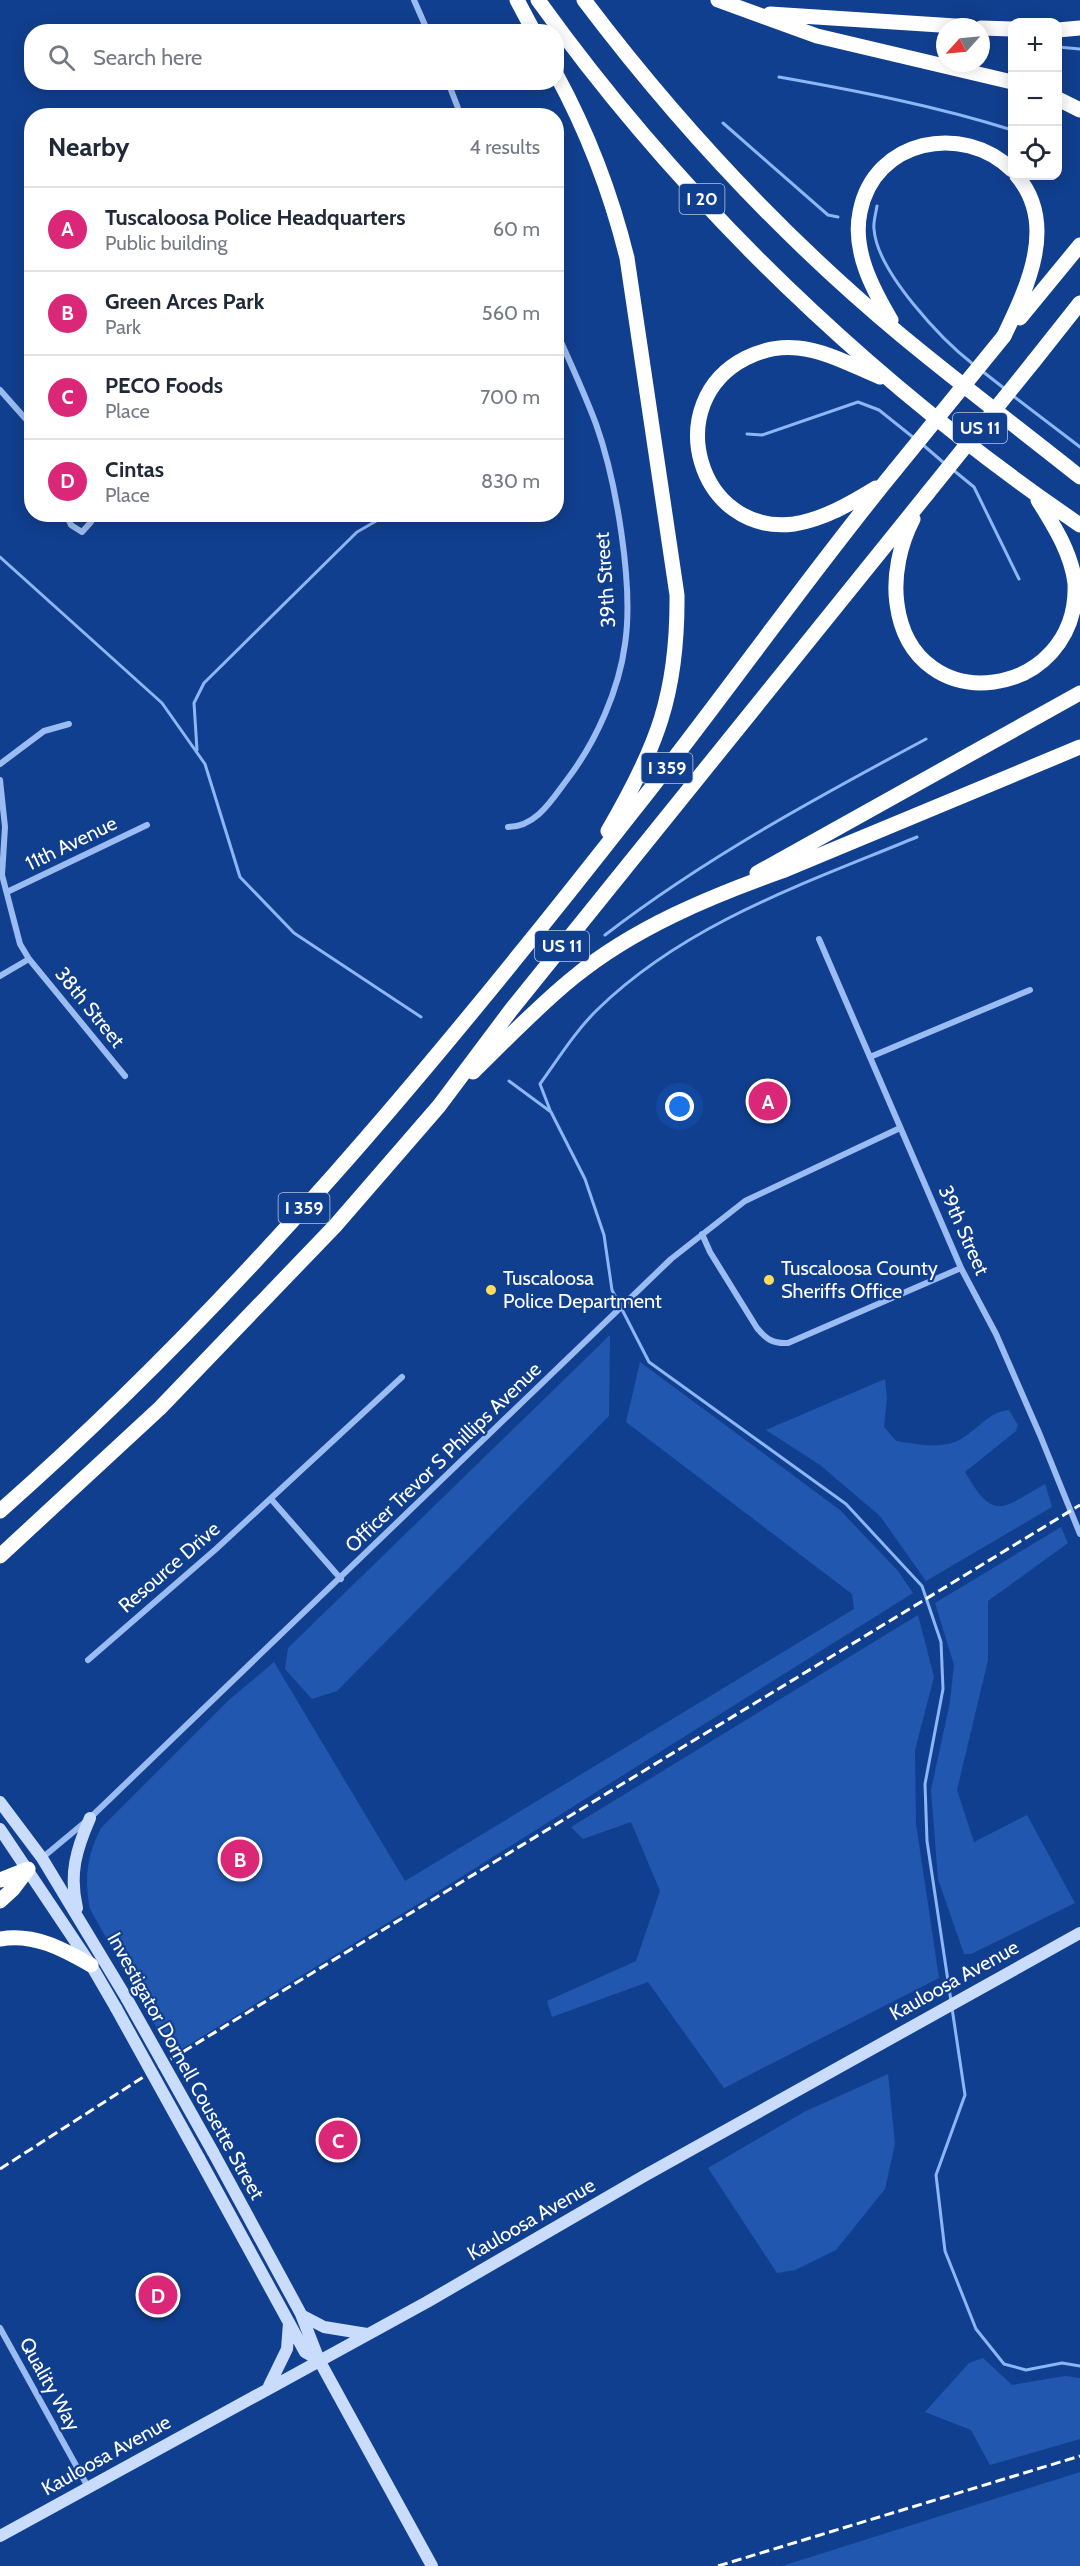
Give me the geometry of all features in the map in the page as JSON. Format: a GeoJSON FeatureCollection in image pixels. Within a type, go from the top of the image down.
{"type":"FeatureCollection","features":[{"type":"Feature","properties":{"kind":"highway"},"geometry":{"type":"LineString","coordinates":[[517,0],[530,24]]}},
{"type":"Feature","properties":{"kind":"highway","name":"I 20"},"geometry":{"type":"LineString","coordinates":[[538,0],[557,24]]}},
{"type":"Feature","properties":{"kind":"highway","name":"I 20"},"geometry":{"type":"LineString","coordinates":[[584,0],[661,97],[718,161],[781,225],[901,335],[1080,477]]}},
{"type":"Feature","properties":{"kind":"highway"},"geometry":{"type":"LineString","coordinates":[[718,0],[817,36],[1008,81]]}},
{"type":"Feature","properties":{"kind":"highway"},"geometry":{"type":"LineString","coordinates":[[743,11],[828,19],[936,25]]}},
{"type":"Feature","properties":{"kind":"highway"},"geometry":{"type":"LineString","coordinates":[[990,28],[1008,29]]}},
{"type":"Feature","properties":{"kind":"highway"},"geometry":{"type":"LineString","coordinates":[[1062,30],[1080,28]]}},
{"type":"Feature","properties":{"kind":"highway","name":"I 20"},"geometry":{"type":"LineString","coordinates":[[564,33],[619,104],[702,199],[790,289],[886,379],[1035,495],[1080,525]]}},
{"type":"Feature","properties":{"kind":"highway"},"geometry":{"type":"LineString","coordinates":[[564,90],[593,148],[618,221],[627,258],[677,596],[678,634],[673,672],[654,745],[638,781],[579,878]]}},
{"type":"Feature","properties":{"kind":"highway"},"geometry":{"type":"LineString","coordinates":[[1062,101],[1077,108]]}},
{"type":"Feature","properties":{"kind":"highway"},"geometry":{"type":"LineString","coordinates":[[901,335],[870,280],[860,247],[860,211],[871,184],[888,164],[903,154],[935,143],[959,143],[980,147],[1008,167]]}},
{"type":"Feature","properties":{"kind":"highway"},"geometry":{"type":"LineString","coordinates":[[1004,336],[1030,277],[1037,239],[1032,201],[1019,180]]}},
{"type":"Feature","properties":{"kind":"highway"},"geometry":{"type":"LineString","coordinates":[[1004,336],[1080,244]]}},
{"type":"Feature","properties":{"kind":"highway","name":"US 11"},"geometry":{"type":"LineString","coordinates":[[439,1106],[511,1010],[1080,303]]}},
{"type":"Feature","properties":{"kind":"highway","name":"I 359"},"geometry":{"type":"LineString","coordinates":[[0,1511],[131,1389],[237,1282],[429,1066],[579,878],[884,483],[1004,336]]}},
{"type":"Feature","properties":{"kind":"highway"},"geometry":{"type":"LineString","coordinates":[[884,483],[845,507],[805,521],[780,524],[755,520],[733,508],[711,484],[701,461],[696,430],[707,394],[723,373],[737,363],[767,350],[797,348],[814,351],[886,379]]}},
{"type":"Feature","properties":{"kind":"highway"},"geometry":{"type":"LineString","coordinates":[[927,494],[909,526],[899,560],[896,596],[901,622],[912,644],[928,663],[960,680],[986,684],[1023,676],[1045,662],[1061,644],[1073,615],[1076,590],[1069,559],[1035,495]]}},
{"type":"Feature","properties":{"kind":"highway"},"geometry":{"type":"LineString","coordinates":[[439,1106],[574,977],[620,944],[731,889],[1080,693]]}},
{"type":"Feature","properties":{"kind":"highway"},"geometry":{"type":"LineString","coordinates":[[731,889],[791,867],[1080,747]]}},
{"type":"Feature","properties":{"kind":"highway","name":"I 359"},"geometry":{"type":"LineString","coordinates":[[0,1556],[115,1452],[241,1326],[335,1226],[439,1106]]}},
{"type":"Feature","properties":{"kind":"highway"},"geometry":{"type":"LineString","coordinates":[[0,1880],[28,1869]]}},
{"type":"Feature","properties":{"kind":"highway"},"geometry":{"type":"LineString","coordinates":[[0,1901],[13,1889],[28,1869]]}},
{"type":"Feature","properties":{"kind":"highway"},"geometry":{"type":"LineString","coordinates":[[0,1939],[18,1936],[48,1943],[91,1965]]}},
{"type":"Feature","properties":{"kind":"main road","name":"Investigator Dornell Cousette Street"},"geometry":{"type":"LineString","coordinates":[[0,1802],[42,1858],[127,1999],[301,2314],[316,2346],[319,2360],[432,2566]]}},
{"type":"Feature","properties":{"kind":"main road"},"geometry":{"type":"LineString","coordinates":[[79,1918],[72,1871],[78,1845],[90,1818]]}},
{"type":"Feature","properties":{"kind":"main road","name":"Investigator Dornell Cousette Street"},"geometry":{"type":"LineString","coordinates":[[0,1829],[91,1965],[305,2352],[319,2360]]}},
{"type":"Feature","properties":{"kind":"main road"},"geometry":{"type":"LineString","coordinates":[[28,1869],[42,1858]]}},
{"type":"Feature","properties":{"kind":"main road","name":"Kauloosa Avenue"},"geometry":{"type":"LineString","coordinates":[[0,2536],[269,2386],[368,2334],[1080,1933]]}},
{"type":"Feature","properties":{"kind":"main road"},"geometry":{"type":"LineString","coordinates":[[301,2314],[324,2327],[368,2334]]}},
{"type":"Feature","properties":{"kind":"main road"},"geometry":{"type":"LineString","coordinates":[[269,2386],[286,2349],[289,2323]]}},
{"type":"Feature","properties":{"kind":"street"},"geometry":{"type":"LineString","coordinates":[[414,0],[424,24]]}},
{"type":"Feature","properties":{"kind":"street"},"geometry":{"type":"LineString","coordinates":[[451,90],[458,108]]}},
{"type":"Feature","properties":{"kind":"street","name":"39th Street"},"geometry":{"type":"LineString","coordinates":[[508,827],[520,827],[532,821],[588,752],[598,730],[625,646],[628,609],[624,570],[606,461],[596,425],[564,350]]}},
{"type":"Feature","properties":{"kind":"street"},"geometry":{"type":"LineString","coordinates":[[0,390],[24,417]]}},
{"type":"Feature","properties":{"kind":"street"},"geometry":{"type":"LineString","coordinates":[[70,522],[81,532],[91,522]]}},
{"type":"Feature","properties":{"kind":"street"},"geometry":{"type":"LineString","coordinates":[[0,764],[44,731],[69,724]]}},
{"type":"Feature","properties":{"kind":"street"},"geometry":{"type":"LineString","coordinates":[[0,780],[5,827],[1,874],[20,944],[29,959],[0,976]]}},
{"type":"Feature","properties":{"kind":"street","name":"11th Avenue"},"geometry":{"type":"LineString","coordinates":[[7,892],[147,825]]}},
{"type":"Feature","properties":{"kind":"street","name":"39th Street"},"geometry":{"type":"LineString","coordinates":[[819,939],[962,1269],[996,1334],[1080,1534]]}},
{"type":"Feature","properties":{"kind":"street","name":"38th Street"},"geometry":{"type":"LineString","coordinates":[[29,959],[125,1076]]}},
{"type":"Feature","properties":{"kind":"street"},"geometry":{"type":"LineString","coordinates":[[870,1057],[1030,990]]}},
{"type":"Feature","properties":{"kind":"street","name":"Officer Trevor S Phillips Avenue"},"geometry":{"type":"LineString","coordinates":[[42,1858],[90,1818],[341,1579],[671,1259],[745,1201],[900,1128]]}},
{"type":"Feature","properties":{"kind":"street"},"geometry":{"type":"LineString","coordinates":[[702,1234],[710,1252],[757,1328],[765,1338],[780,1344],[788,1343],[962,1269]]}},
{"type":"Feature","properties":{"kind":"street","name":"Resource Drive"},"geometry":{"type":"LineString","coordinates":[[88,1660],[271,1499],[402,1377]]}},
{"type":"Feature","properties":{"kind":"street"},"geometry":{"type":"LineString","coordinates":[[271,1499],[341,1579]]}},
{"type":"Feature","properties":{"kind":"street","name":"Quality Way"},"geometry":{"type":"LineString","coordinates":[[0,2328],[88,2487]]}},
{"type":"Feature","properties":{"kind":"shaded area"},"geometry":{"type":"Polygon","coordinates":[[[610,1335],[609,1416],[337,1691],[312,1699],[285,1669],[288,1648],[610,1335]]]}},
{"type":"Feature","properties":{"kind":"shaded area"},"geometry":{"type":"Polygon","coordinates":[[[640,1362],[840,1510],[898,1571],[913,1593],[418,1904],[172,2055],[90,1909],[87,1877],[90,1858],[101,1828],[229,1700],[274,1662],[405,1881],[854,1609],[852,1594],[626,1422],[640,1362]]]}},
{"type":"Feature","properties":{"kind":"shaded area"},"geometry":{"type":"Polygon","coordinates":[[[885,1379],[887,1398],[884,1427],[896,1441],[929,1445],[954,1442],[996,1414],[1009,1410],[1018,1425],[1016,1431],[965,1472],[975,1488],[991,1504],[999,1506],[1008,1504],[1045,1484],[1052,1507],[926,1581],[880,1516],[820,1465],[766,1430],[885,1379]]]}},
{"type":"Feature","properties":{"kind":"shaded area"},"geometry":{"type":"Polygon","coordinates":[[[1061,1527],[1068,1543],[988,1601],[988,1660],[957,1790],[974,1842],[1027,1815],[1075,1903],[971,1954],[964,1954],[938,1879],[931,1790],[950,1702],[954,1665],[935,1603],[1061,1527]]]}},
{"type":"Feature","properties":{"kind":"shaded area"},"geometry":{"type":"Polygon","coordinates":[[[918,1615],[934,1677],[915,1750],[916,1824],[939,1978],[724,2088],[648,1982],[552,2017],[547,2001],[636,1961],[660,1891],[631,1822],[583,1839],[571,1827],[918,1615]]]}},
{"type":"Feature","properties":{"kind":"shaded area"},"geometry":{"type":"Polygon","coordinates":[[[888,2074],[895,2144],[885,2189],[836,2250],[795,2270],[777,2273],[708,2168],[804,2112],[888,2074]]]}},
{"type":"Feature","properties":{"kind":"shaded area"},"geometry":{"type":"Polygon","coordinates":[[[983,2358],[1012,2385],[1065,2376],[1080,2378],[1080,2439],[990,2465],[971,2430],[925,2412],[969,2363],[983,2358]]]}},
{"type":"Feature","properties":{"kind":"shaded area"},"geometry":{"type":"Polygon","coordinates":[[[1080,2472],[1080,2566],[782,2566],[1080,2472]]]}},
{"type":"Feature","properties":{"kind":"waterway"},"geometry":{"type":"LineString","coordinates":[[1062,47],[1080,49]]}},
{"type":"Feature","properties":{"kind":"waterway"},"geometry":{"type":"LineString","coordinates":[[779,77],[897,100],[1008,129]]}},
{"type":"Feature","properties":{"kind":"waterway"},"geometry":{"type":"LineString","coordinates":[[723,123],[828,215],[838,217]]}},
{"type":"Feature","properties":{"kind":"waterway"},"geometry":{"type":"LineString","coordinates":[[877,206],[874,229],[886,265],[913,304],[945,339],[974,365]]}},
{"type":"Feature","properties":{"kind":"waterway"},"geometry":{"type":"LineString","coordinates":[[982,371],[1005,389]]}},
{"type":"Feature","properties":{"kind":"waterway"},"geometry":{"type":"LineString","coordinates":[[1012,395],[1080,447]]}},
{"type":"Feature","properties":{"kind":"waterway"},"geometry":{"type":"LineString","coordinates":[[747,434],[762,435],[858,402],[879,410],[914,438]]}},
{"type":"Feature","properties":{"kind":"waterway"},"geometry":{"type":"LineString","coordinates":[[922,444],[944,463]]}},
{"type":"Feature","properties":{"kind":"waterway"},"geometry":{"type":"LineString","coordinates":[[952,469],[974,487],[1019,579]]}},
{"type":"Feature","properties":{"kind":"waterway"},"geometry":{"type":"LineString","coordinates":[[197,750],[194,703],[204,683],[357,532],[374,522]]}},
{"type":"Feature","properties":{"kind":"waterway"},"geometry":{"type":"LineString","coordinates":[[0,557],[162,703],[205,764],[240,877],[294,933],[421,1017]]}},
{"type":"Feature","properties":{"kind":"waterway"},"geometry":{"type":"LineString","coordinates":[[605,935],[682,880],[762,830],[926,739]]}},
{"type":"Feature","properties":{"kind":"waterway"},"geometry":{"type":"LineString","coordinates":[[550,1110],[540,1084],[582,1026],[632,979],[669,952],[749,908],[917,837]]}},
{"type":"Feature","properties":{"kind":"waterway"},"geometry":{"type":"LineString","coordinates":[[509,1081],[551,1112],[585,1179],[604,1235],[612,1290],[649,1362],[846,1504],[922,1586],[941,1642],[943,1689],[925,1784],[927,1841],[951,2001]]}},
{"type":"Feature","properties":{"kind":"waterway"},"geometry":{"type":"LineString","coordinates":[[952,2008],[965,2095],[936,2175],[945,2251],[976,2329],[1004,2364],[1026,2370],[1062,2363],[1080,2366]]}},
{"type":"Feature","properties":{"kind":"railway"},"geometry":{"type":"LineString","coordinates":[[0,2169],[176,2056],[1080,1505]]}},
{"type":"Feature","properties":{"kind":"railway"},"geometry":{"type":"LineString","coordinates":[[718,2566],[1080,2456]]}},
{"type":"Feature","properties":{"kind":"place","name":"Tuscaloosa Police Headquarters"},"geometry":{"type":"Point","coordinates":[768,1101]}},
{"type":"Feature","properties":{"kind":"place","name":"Tuscaloosa County Sheriffs Office"},"geometry":{"type":"Point","coordinates":[769,1280]}},
{"type":"Feature","properties":{"kind":"place","name":"Tuscaloosa Police Department"},"geometry":{"type":"Point","coordinates":[491,1290]}},
{"type":"Feature","properties":{"kind":"place","name":"Green Arces Park"},"geometry":{"type":"Point","coordinates":[240,1859]}},
{"type":"Feature","properties":{"kind":"place","name":"PECO Foods"},"geometry":{"type":"Point","coordinates":[338,2140]}},
{"type":"Feature","properties":{"kind":"place","name":"Cintas"},"geometry":{"type":"Point","coordinates":[158,2295]}}]}
